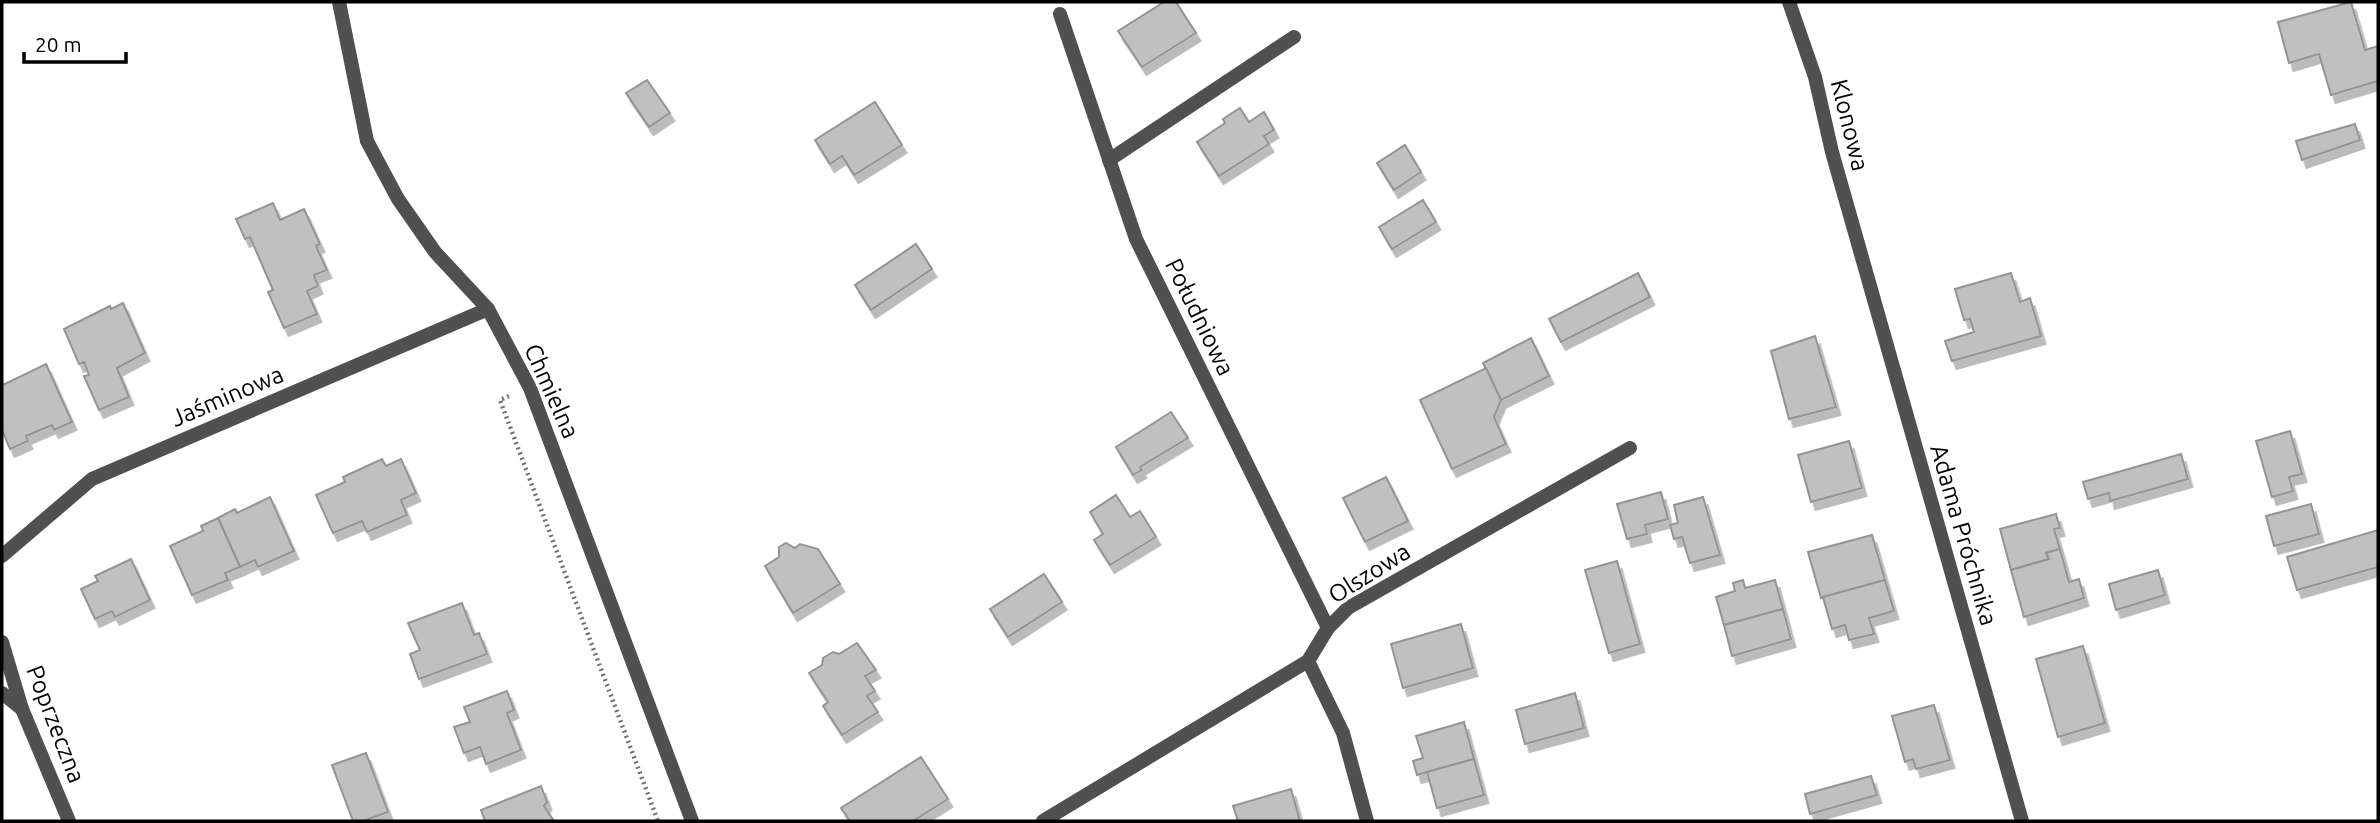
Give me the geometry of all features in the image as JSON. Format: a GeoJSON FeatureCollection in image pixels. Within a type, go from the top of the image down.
{"type":"FeatureCollection","features":[{"type":"Feature","properties":{"kind":"street","name":"Chmielna"},"geometry":{"type":"LineString","coordinates":[[339,2],[367,141],[398,200],[435,252],[488,309],[530,388],[692,821]]}},
{"type":"Feature","properties":{"kind":"street","name":"Klonowa"},"geometry":{"type":"LineString","coordinates":[[1788,2],[1815,77],[1863,260]]}},
{"type":"Feature","properties":{"kind":"street","name":"Południowa"},"geometry":{"type":"LineString","coordinates":[[1060,14],[1136,239],[1328,628]]}},
{"type":"Feature","properties":{"kind":"street"},"geometry":{"type":"LineString","coordinates":[[1109,160],[1294,37]]}},
{"type":"Feature","properties":{"kind":"street","name":"Adama Próchnika"},"geometry":{"type":"LineString","coordinates":[[1863,260],[2022,821]]}},
{"type":"Feature","properties":{"kind":"street","name":"Jaśminowa"},"geometry":{"type":"LineString","coordinates":[[2,556],[92,479],[488,309]]}},
{"type":"Feature","properties":{"kind":"street","name":"Olszowa"},"geometry":{"type":"LineString","coordinates":[[1043,821],[1308,661],[1328,628],[1348,608],[1630,448]]}},
{"type":"Feature","properties":{"kind":"street","name":"Poprzeczna"},"geometry":{"type":"LineString","coordinates":[[2,642],[22,709],[69,821]]}},
{"type":"Feature","properties":{"kind":"street"},"geometry":{"type":"LineString","coordinates":[[1308,661],[1343,733],[1367,821]]}},
{"type":"Feature","properties":{"kind":"street"},"geometry":{"type":"LineString","coordinates":[[2,693],[22,709]]}},
{"type":"Feature","properties":{"kind":"path"},"geometry":{"type":"LineString","coordinates":[[509,396],[500,400],[658,821]]}},
{"type":"Feature","properties":{"kind":"building"},"geometry":{"type":"Polygon","coordinates":[[[1164,2],[1176,2],[1196,33],[1142,67],[1118,31],[1164,2]]]}},
{"type":"Feature","properties":{"kind":"building"},"geometry":{"type":"Polygon","coordinates":[[[2351,2],[2365,50],[2378,46],[2378,81],[2331,95],[2319,54],[2289,63],[2278,22],[2351,2]]]}},
{"type":"Feature","properties":{"kind":"building"},"geometry":{"type":"Polygon","coordinates":[[[647,80],[670,113],[649,127],[626,93],[647,80]]]}},
{"type":"Feature","properties":{"kind":"building"},"geometry":{"type":"Polygon","coordinates":[[[875,102],[902,145],[854,175],[842,156],[830,164],[815,140],[875,102]]]}},
{"type":"Feature","properties":{"kind":"building"},"geometry":{"type":"Polygon","coordinates":[[[1240,108],[1249,122],[1264,112],[1274,130],[1264,136],[1269,144],[1219,176],[1197,142],[1225,123],[1223,119],[1240,108]]]}},
{"type":"Feature","properties":{"kind":"building"},"geometry":{"type":"Polygon","coordinates":[[[2355,124],[2360,140],[2302,160],[2296,141],[2355,124]]]}},
{"type":"Feature","properties":{"kind":"building"},"geometry":{"type":"Polygon","coordinates":[[[1405,145],[1421,172],[1394,190],[1377,163],[1405,145]]]}},
{"type":"Feature","properties":{"kind":"building"},"geometry":{"type":"Polygon","coordinates":[[[1423,200],[1436,222],[1392,249],[1379,227],[1423,200]]]}},
{"type":"Feature","properties":{"kind":"building"},"geometry":{"type":"Polygon","coordinates":[[[273,203],[280,220],[304,209],[320,244],[316,246],[327,270],[314,275],[318,286],[307,291],[317,314],[284,328],[268,292],[273,290],[250,237],[245,239],[236,219],[273,203]]]}},
{"type":"Feature","properties":{"kind":"building"},"geometry":{"type":"Polygon","coordinates":[[[916,244],[932,269],[871,310],[855,285],[916,244]]]}},
{"type":"Feature","properties":{"kind":"building"},"geometry":{"type":"Polygon","coordinates":[[[1638,273],[1650,297],[1561,342],[1549,319],[1638,273]]]}},
{"type":"Feature","properties":{"kind":"building"},"geometry":{"type":"Polygon","coordinates":[[[2011,273],[2020,302],[2030,298],[2041,336],[1952,361],[1945,341],[1974,332],[1970,319],[1964,320],[1955,289],[2011,273]]]}},
{"type":"Feature","properties":{"kind":"building"},"geometry":{"type":"Polygon","coordinates":[[[123,303],[145,353],[117,368],[129,397],[99,410],[84,376],[89,375],[84,362],[79,364],[64,329],[110,306],[111,309],[123,303]]]}},
{"type":"Feature","properties":{"kind":"building"},"geometry":{"type":"Polygon","coordinates":[[[1815,336],[1836,407],[1789,419],[1771,351],[1815,336]]]}},
{"type":"Feature","properties":{"kind":"building"},"geometry":{"type":"Polygon","coordinates":[[[1531,338],[1549,376],[1501,400],[1483,363],[1531,338]]]}},
{"type":"Feature","properties":{"kind":"building"},"geometry":{"type":"Polygon","coordinates":[[[46,364],[72,422],[54,430],[52,425],[26,436],[28,441],[10,449],[2,430],[2,383],[3,385],[46,364]]]}},
{"type":"Feature","properties":{"kind":"building"},"geometry":{"type":"Polygon","coordinates":[[[1486,368],[1501,400],[1494,417],[1506,444],[1452,469],[1420,400],[1486,368]]]}},
{"type":"Feature","properties":{"kind":"building"},"geometry":{"type":"Polygon","coordinates":[[[1171,412],[1188,438],[1140,467],[1142,470],[1133,475],[1116,447],[1171,412]]]}},
{"type":"Feature","properties":{"kind":"building"},"geometry":{"type":"Polygon","coordinates":[[[2290,431],[2302,474],[2289,477],[2293,491],[2272,497],[2256,441],[2290,431]]]}},
{"type":"Feature","properties":{"kind":"building"},"geometry":{"type":"Polygon","coordinates":[[[1849,441],[1862,488],[1811,502],[1798,455],[1849,441]]]}},
{"type":"Feature","properties":{"kind":"building"},"geometry":{"type":"Polygon","coordinates":[[[2181,454],[2188,479],[2110,501],[2109,493],[2088,499],[2083,482],[2181,454]]]}},
{"type":"Feature","properties":{"kind":"building"},"geometry":{"type":"Polygon","coordinates":[[[382,459],[386,466],[401,459],[416,493],[401,500],[407,515],[367,532],[362,521],[333,533],[316,495],[345,482],[343,477],[382,459]]]}},
{"type":"Feature","properties":{"kind":"building"},"geometry":{"type":"Polygon","coordinates":[[[1386,477],[1408,521],[1365,542],[1343,498],[1386,477]]]}},
{"type":"Feature","properties":{"kind":"building"},"geometry":{"type":"Polygon","coordinates":[[[1661,492],[1668,519],[1645,525],[1647,534],[1627,539],[1617,504],[1661,492]]]}},
{"type":"Feature","properties":{"kind":"building"},"geometry":{"type":"Polygon","coordinates":[[[1116,495],[1130,517],[1140,511],[1156,537],[1110,565],[1094,540],[1103,534],[1090,512],[1116,495]]]}},
{"type":"Feature","properties":{"kind":"building"},"geometry":{"type":"Polygon","coordinates":[[[270,497],[294,551],[258,567],[255,560],[240,567],[218,518],[235,509],[237,513],[270,497]]]}},
{"type":"Feature","properties":{"kind":"building"},"geometry":{"type":"Polygon","coordinates":[[[1703,497],[1720,555],[1690,563],[1682,537],[1674,539],[1670,525],[1678,523],[1674,505],[1703,497]]]}},
{"type":"Feature","properties":{"kind":"building"},"geometry":{"type":"Polygon","coordinates":[[[2311,504],[2319,534],[2274,546],[2266,516],[2311,504]]]}},
{"type":"Feature","properties":{"kind":"building"},"geometry":{"type":"Polygon","coordinates":[[[2056,514],[2060,528],[2054,529],[2060,549],[2046,553],[2049,559],[2011,570],[2000,529],[2056,514]]]}},
{"type":"Feature","properties":{"kind":"building"},"geometry":{"type":"Polygon","coordinates":[[[218,518],[240,567],[225,573],[228,580],[192,595],[170,546],[203,531],[201,526],[218,518]]]}},
{"type":"Feature","properties":{"kind":"building"},"geometry":{"type":"Polygon","coordinates":[[[2378,530],[2378,567],[2297,590],[2287,557],[2378,530]]]}},
{"type":"Feature","properties":{"kind":"building"},"geometry":{"type":"Polygon","coordinates":[[[1872,535],[1885,580],[1821,598],[1808,552],[1872,535]]]}},
{"type":"Feature","properties":{"kind":"building"},"geometry":{"type":"Polygon","coordinates":[[[786,543],[795,548],[800,544],[818,549],[840,584],[793,613],[765,566],[779,557],[779,547],[786,543]]]}},
{"type":"Feature","properties":{"kind":"building"},"geometry":{"type":"Polygon","coordinates":[[[2060,549],[2069,582],[2079,579],[2084,598],[2024,617],[2011,570],[2049,559],[2046,553],[2060,549]]]}},
{"type":"Feature","properties":{"kind":"building"},"geometry":{"type":"Polygon","coordinates":[[[131,559],[150,600],[115,617],[112,611],[95,619],[81,589],[98,581],[95,576],[131,559]]]}},
{"type":"Feature","properties":{"kind":"building"},"geometry":{"type":"Polygon","coordinates":[[[1617,561],[1640,644],[1609,653],[1585,570],[1617,561]]]}},
{"type":"Feature","properties":{"kind":"building"},"geometry":{"type":"Polygon","coordinates":[[[2158,570],[2165,595],[2116,610],[2109,584],[2158,570]]]}},
{"type":"Feature","properties":{"kind":"building"},"geometry":{"type":"Polygon","coordinates":[[[1044,574],[1062,602],[1008,637],[990,609],[1044,574]]]}},
{"type":"Feature","properties":{"kind":"building"},"geometry":{"type":"Polygon","coordinates":[[[1743,580],[1745,588],[1775,580],[1783,609],[1724,625],[1716,597],[1735,591],[1733,583],[1743,580]]]}},
{"type":"Feature","properties":{"kind":"building"},"geometry":{"type":"Polygon","coordinates":[[[1885,580],[1894,611],[1869,618],[1874,634],[1849,640],[1845,625],[1832,629],[1823,597],[1885,580]]]}},
{"type":"Feature","properties":{"kind":"building"},"geometry":{"type":"Polygon","coordinates":[[[462,603],[474,635],[479,633],[487,654],[419,679],[410,654],[420,650],[408,623],[462,603]]]}},
{"type":"Feature","properties":{"kind":"building"},"geometry":{"type":"Polygon","coordinates":[[[1783,609],[1791,639],[1732,656],[1724,625],[1783,609]]]}},
{"type":"Feature","properties":{"kind":"building"},"geometry":{"type":"Polygon","coordinates":[[[1461,624],[1473,668],[1403,688],[1391,644],[1461,624]]]}},
{"type":"Feature","properties":{"kind":"building"},"geometry":{"type":"Polygon","coordinates":[[[857,643],[876,670],[865,676],[875,691],[867,696],[878,712],[842,735],[823,706],[828,702],[809,673],[822,665],[823,658],[833,652],[839,654],[857,643]]]}},
{"type":"Feature","properties":{"kind":"building"},"geometry":{"type":"Polygon","coordinates":[[[2083,646],[2105,723],[2058,737],[2036,659],[2083,646]]]}},
{"type":"Feature","properties":{"kind":"building"},"geometry":{"type":"Polygon","coordinates":[[[507,691],[514,710],[507,713],[521,750],[486,764],[480,747],[464,753],[454,727],[470,722],[464,707],[507,691]]]}},
{"type":"Feature","properties":{"kind":"building"},"geometry":{"type":"Polygon","coordinates":[[[1575,693],[1584,728],[1525,744],[1516,710],[1575,693]]]}},
{"type":"Feature","properties":{"kind":"building"},"geometry":{"type":"Polygon","coordinates":[[[1934,705],[1950,760],[1916,769],[1913,759],[1905,762],[1892,716],[1934,705]]]}},
{"type":"Feature","properties":{"kind":"building"},"geometry":{"type":"Polygon","coordinates":[[[1464,722],[1474,759],[1417,775],[1413,761],[1423,758],[1416,736],[1464,722]]]}},
{"type":"Feature","properties":{"kind":"building"},"geometry":{"type":"Polygon","coordinates":[[[366,753],[388,812],[363,821],[353,821],[332,765],[366,753]]]}},
{"type":"Feature","properties":{"kind":"building"},"geometry":{"type":"Polygon","coordinates":[[[921,757],[948,799],[913,821],[850,821],[841,808],[921,757]]]}},
{"type":"Feature","properties":{"kind":"building"},"geometry":{"type":"Polygon","coordinates":[[[1474,759],[1484,795],[1437,808],[1427,772],[1474,759]]]}},
{"type":"Feature","properties":{"kind":"building"},"geometry":{"type":"Polygon","coordinates":[[[1871,776],[1877,795],[1810,814],[1805,794],[1871,776]]]}},
{"type":"Feature","properties":{"kind":"building"},"geometry":{"type":"Polygon","coordinates":[[[541,786],[547,802],[544,806],[554,821],[485,821],[481,810],[541,786]]]}},
{"type":"Feature","properties":{"kind":"building"},"geometry":{"type":"Polygon","coordinates":[[[1291,789],[1300,821],[1238,821],[1233,806],[1291,789]]]}}]}
